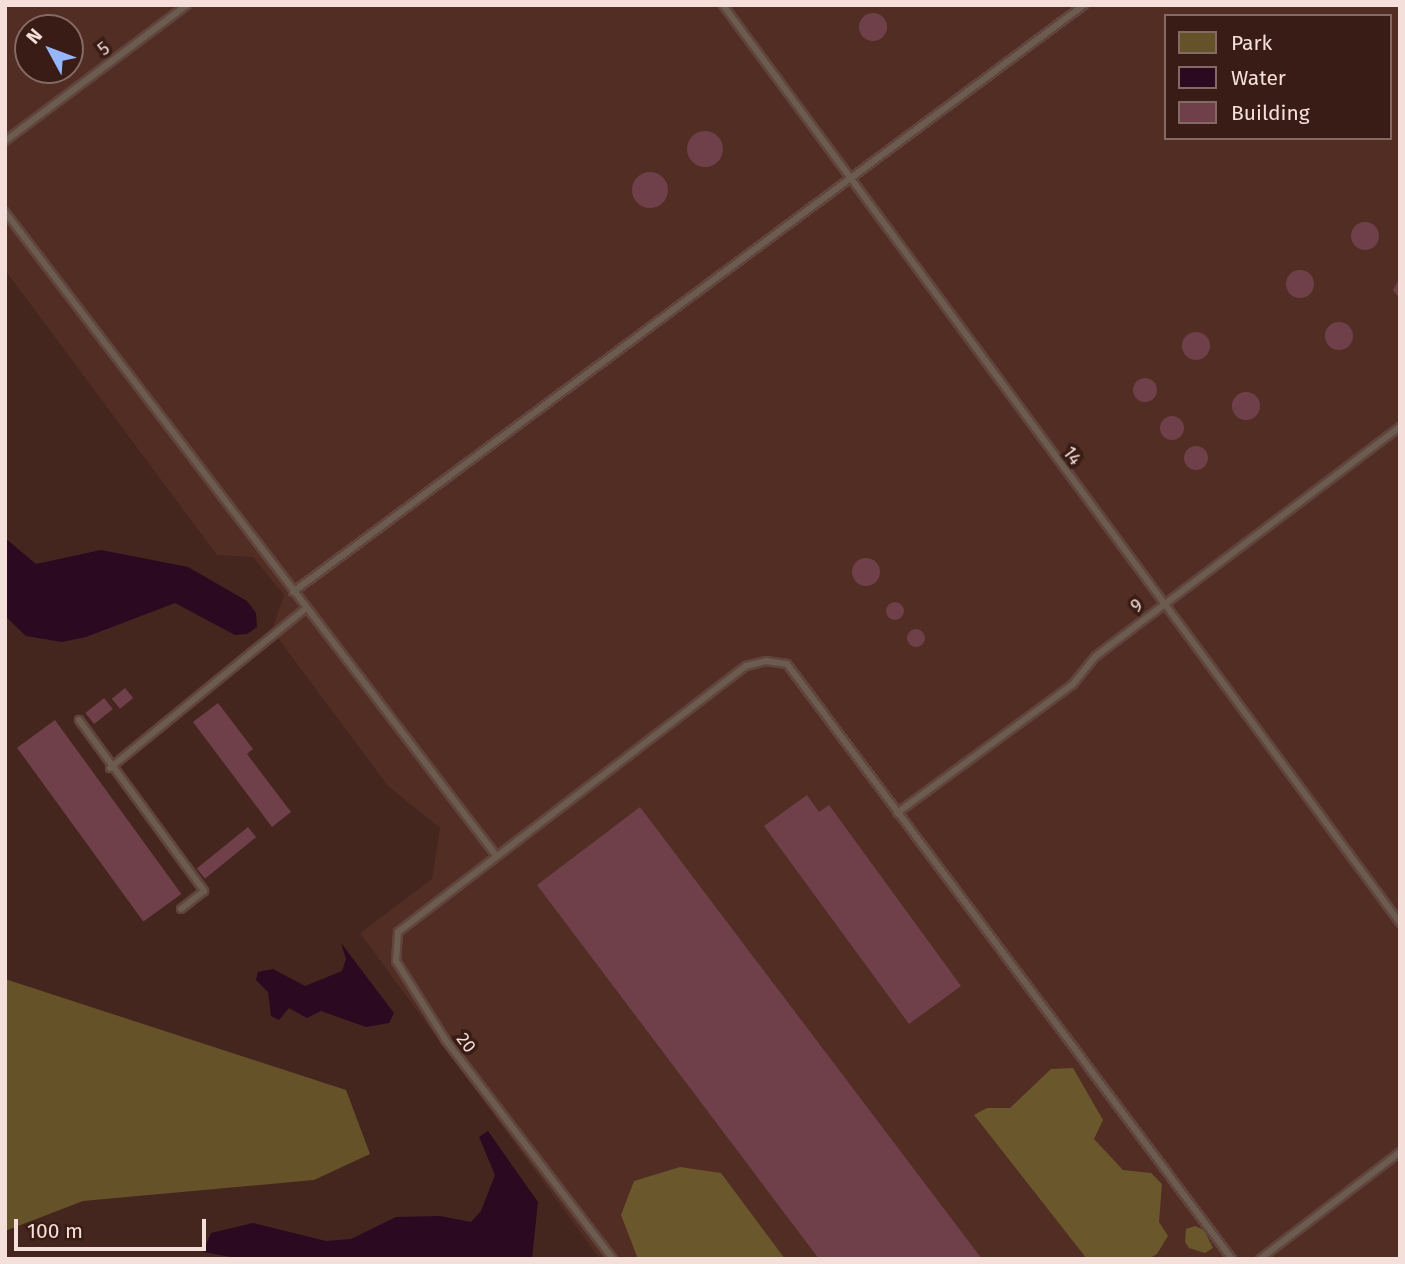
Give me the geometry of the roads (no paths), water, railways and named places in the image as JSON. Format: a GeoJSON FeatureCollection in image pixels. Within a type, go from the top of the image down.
{"type":"FeatureCollection","features":[{"type":"Feature","properties":{"kind":"lane","name":"5"},"geometry":{"type":"LineString","coordinates":[[5,141],[187,5]]}},
{"type":"Feature","properties":{"kind":"lane","name":"14"},"geometry":{"type":"LineString","coordinates":[[723,5],[850,183],[1165,603],[1400,923]]}},
{"type":"Feature","properties":{"kind":"lane"},"geometry":{"type":"LineString","coordinates":[[293,592],[850,183],[1084,5]]}},
{"type":"Feature","properties":{"kind":"lane"},"geometry":{"type":"LineString","coordinates":[[5,212],[495,855]]}},
{"type":"Feature","properties":{"kind":"lane","name":"9"},"geometry":{"type":"LineString","coordinates":[[897,813],[1073,684],[1096,656],[1400,428]]}},
{"type":"Feature","properties":{"kind":"lane"},"geometry":{"type":"LineString","coordinates":[[110,768],[305,609]]}},
{"type":"Feature","properties":{"kind":"lane","name":"20"},"geometry":{"type":"LineString","coordinates":[[613,1259],[445,1039],[396,961],[398,932],[495,855],[746,666],[766,661],[787,664],[1232,1259]]}},
{"type":"Feature","properties":{"kind":"lane"},"geometry":{"type":"LineString","coordinates":[[79,720],[110,768],[204,891],[181,908]]}},
{"type":"Feature","properties":{"kind":"lane"},"geometry":{"type":"LineString","coordinates":[[1261,1259],[1400,1152]]}},
{"type":"Feature","properties":{"kind":"water"},"geometry":{"type":"Polygon","coordinates":[[[5,538],[36,564],[101,550],[188,567],[247,601],[256,613],[257,627],[247,634],[235,635],[175,603],[86,637],[62,642],[26,636],[5,616],[5,538]]]}},
{"type":"Feature","properties":{"kind":"water"},"geometry":{"type":"Polygon","coordinates":[[[341,943],[394,1013],[389,1023],[366,1027],[321,1011],[307,1018],[289,1008],[279,1020],[271,1016],[268,992],[256,980],[258,972],[273,969],[305,986],[342,971],[346,959],[341,943]]]}},
{"type":"Feature","properties":{"kind":"water"},"geometry":{"type":"Polygon","coordinates":[[[488,1131],[538,1202],[532,1259],[242,1259],[203,1252],[211,1233],[253,1223],[326,1241],[351,1239],[396,1217],[440,1216],[471,1222],[481,1211],[495,1175],[479,1137],[488,1131]]]}}]}
